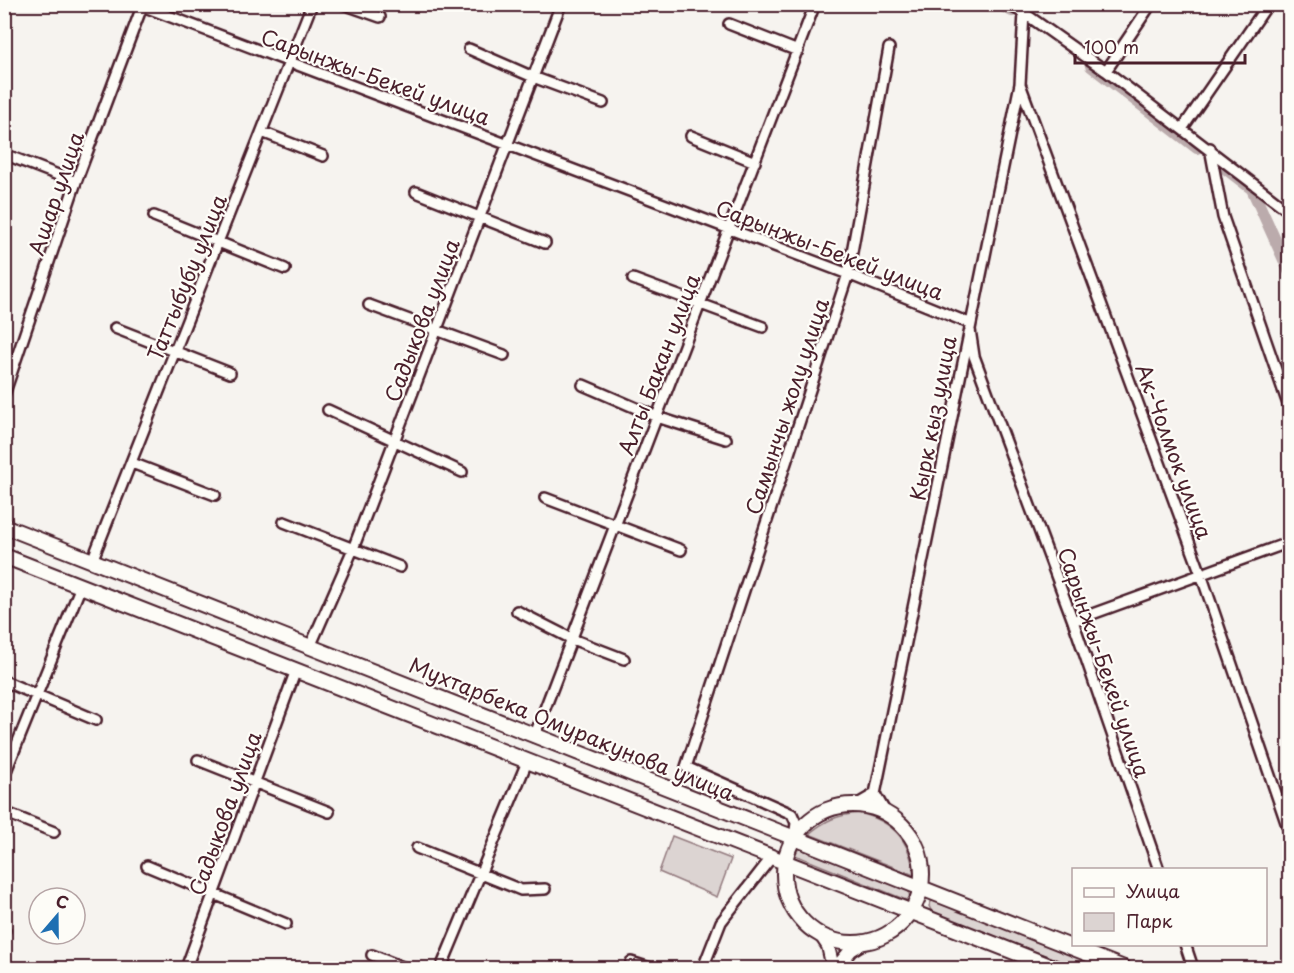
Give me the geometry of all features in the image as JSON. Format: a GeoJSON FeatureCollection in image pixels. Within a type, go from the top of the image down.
{"type":"FeatureCollection","features":[{"type":"Feature","properties":{"kind":"main road","name":"Мухтарбека Омуракунова улица"},"geometry":{"type":"LineString","coordinates":[[4,526],[1124,969]]}},
{"type":"Feature","properties":{"kind":"main road"},"geometry":{"type":"LineString","coordinates":[[4,556],[1055,969]]}},
{"type":"Feature","properties":{"kind":"main road"},"geometry":{"type":"LineString","coordinates":[[844,805],[856,805],[886,813],[904,826],[918,849],[922,869],[921,889],[911,913],[891,932],[864,942],[839,941],[820,934],[804,922],[790,901],[785,882],[785,863],[794,838],[801,828],[820,813],[844,805]]}},
{"type":"Feature","properties":{"kind":"street"},"geometry":{"type":"LineString","coordinates":[[4,12],[7,4]]}},
{"type":"Feature","properties":{"kind":"street","name":"Таттыбубу улица"},"geometry":{"type":"LineString","coordinates":[[92,561],[312,4]]}},
{"type":"Feature","properties":{"kind":"street"},"geometry":{"type":"LineString","coordinates":[[343,4],[380,17]]}},
{"type":"Feature","properties":{"kind":"street","name":"Садыкова улица"},"geometry":{"type":"LineString","coordinates":[[310,647],[353,549],[561,4]]}},
{"type":"Feature","properties":{"kind":"street","name":"Алты Бакан улица"},"geometry":{"type":"LineString","coordinates":[[534,737],[815,4]]}},
{"type":"Feature","properties":{"kind":"street"},"geometry":{"type":"LineString","coordinates":[[1007,4],[1026,9],[1210,148],[1290,212]]}},
{"type":"Feature","properties":{"kind":"street"},"geometry":{"type":"LineString","coordinates":[[1106,71],[1151,4]]}},
{"type":"Feature","properties":{"kind":"street"},"geometry":{"type":"LineString","coordinates":[[1182,129],[1268,4]]}},
{"type":"Feature","properties":{"kind":"street","name":"Сарынжы-Бекей улица"},"geometry":{"type":"LineString","coordinates":[[141,5],[289,64],[507,144],[969,322],[974,356],[1073,621],[1158,868]]}},
{"type":"Feature","properties":{"kind":"street","name":"Ашар улица"},"geometry":{"type":"LineString","coordinates":[[4,394],[76,182],[141,5]]}},
{"type":"Feature","properties":{"kind":"street","name":"Кырк кыз улица"},"geometry":{"type":"LineString","coordinates":[[874,794],[969,322],[1020,84],[1026,9]]}},
{"type":"Feature","properties":{"kind":"street"},"geometry":{"type":"LineString","coordinates":[[729,24],[798,51]]}},
{"type":"Feature","properties":{"kind":"street","name":"Самынчы жолу улица"},"geometry":{"type":"LineString","coordinates":[[794,838],[796,823],[792,813],[686,766],[848,274],[889,48]]}},
{"type":"Feature","properties":{"kind":"street"},"geometry":{"type":"LineString","coordinates":[[469,49],[533,77],[603,103]]}},
{"type":"Feature","properties":{"kind":"street","name":"Ак-Чолмок улица"},"geometry":{"type":"LineString","coordinates":[[1020,84],[1201,574],[1290,834]]}},
{"type":"Feature","properties":{"kind":"street"},"geometry":{"type":"LineString","coordinates":[[262,132],[323,156]]}},
{"type":"Feature","properties":{"kind":"street"},"geometry":{"type":"LineString","coordinates":[[691,136],[755,162]]}},
{"type":"Feature","properties":{"kind":"street"},"geometry":{"type":"LineString","coordinates":[[1210,148],[1223,217],[1290,410]]}},
{"type":"Feature","properties":{"kind":"street"},"geometry":{"type":"LineString","coordinates":[[4,154],[76,182]]}},
{"type":"Feature","properties":{"kind":"street"},"geometry":{"type":"LineString","coordinates":[[416,192],[544,243]]}},
{"type":"Feature","properties":{"kind":"street"},"geometry":{"type":"LineString","coordinates":[[154,216],[285,269]]}},
{"type":"Feature","properties":{"kind":"street"},"geometry":{"type":"LineString","coordinates":[[633,279],[700,306],[763,327]]}},
{"type":"Feature","properties":{"kind":"street"},"geometry":{"type":"LineString","coordinates":[[369,305],[504,355]]}},
{"type":"Feature","properties":{"kind":"street"},"geometry":{"type":"LineString","coordinates":[[115,328],[230,373]]}},
{"type":"Feature","properties":{"kind":"street"},"geometry":{"type":"LineString","coordinates":[[583,385],[657,417],[726,439]]}},
{"type":"Feature","properties":{"kind":"street"},"geometry":{"type":"LineString","coordinates":[[328,410],[462,471]]}},
{"type":"Feature","properties":{"kind":"street"},"geometry":{"type":"LineString","coordinates":[[132,463],[215,495]]}},
{"type":"Feature","properties":{"kind":"street"},"geometry":{"type":"LineString","coordinates":[[545,498],[681,550]]}},
{"type":"Feature","properties":{"kind":"street"},"geometry":{"type":"LineString","coordinates":[[284,522],[400,567]]}},
{"type":"Feature","properties":{"kind":"street"},"geometry":{"type":"LineString","coordinates":[[1073,621],[1290,542]]}},
{"type":"Feature","properties":{"kind":"street"},"geometry":{"type":"LineString","coordinates":[[4,776],[81,586]]}},
{"type":"Feature","properties":{"kind":"street"},"geometry":{"type":"LineString","coordinates":[[517,611],[572,639],[624,659]]}},
{"type":"Feature","properties":{"kind":"street","name":"Садыкова улица"},"geometry":{"type":"LineString","coordinates":[[186,969],[296,670]]}},
{"type":"Feature","properties":{"kind":"street"},"geometry":{"type":"LineString","coordinates":[[4,681],[96,720]]}},
{"type":"Feature","properties":{"kind":"street"},"geometry":{"type":"LineString","coordinates":[[198,760],[329,812]]}},
{"type":"Feature","properties":{"kind":"street"},"geometry":{"type":"LineString","coordinates":[[441,969],[526,762]]}},
{"type":"Feature","properties":{"kind":"street"},"geometry":{"type":"LineString","coordinates":[[856,805],[874,794],[886,813]]}},
{"type":"Feature","properties":{"kind":"street"},"geometry":{"type":"LineString","coordinates":[[4,812],[54,832]]}},
{"type":"Feature","properties":{"kind":"street"},"geometry":{"type":"LineString","coordinates":[[417,848],[521,890],[544,889]]}},
{"type":"Feature","properties":{"kind":"street"},"geometry":{"type":"LineString","coordinates":[[703,969],[721,922],[771,858]]}},
{"type":"Feature","properties":{"kind":"street"},"geometry":{"type":"LineString","coordinates":[[147,866],[286,924]]}},
{"type":"Feature","properties":{"kind":"street"},"geometry":{"type":"LineString","coordinates":[[820,934],[828,946],[834,969]]}},
{"type":"Feature","properties":{"kind":"street"},"geometry":{"type":"LineString","coordinates":[[834,969],[851,950],[864,942]]}},
{"type":"Feature","properties":{"kind":"street"},"geometry":{"type":"LineString","coordinates":[[1185,946],[1193,969]]}},
{"type":"Feature","properties":{"kind":"street"},"geometry":{"type":"LineString","coordinates":[[372,955],[405,969]]}},
{"type":"Feature","properties":{"kind":"street"},"geometry":{"type":"LineString","coordinates":[[631,962],[650,969]]}},
{"type":"Feature","properties":{"kind":"green space"},"geometry":{"type":"Polygon","coordinates":[[[859,813],[881,821],[898,834],[908,852],[914,875],[809,834],[832,819],[859,813]]]}},
{"type":"Feature","properties":{"kind":"green space"},"geometry":{"type":"Polygon","coordinates":[[[672,836],[731,859],[717,897],[659,872],[672,836]]]}},
{"type":"Feature","properties":{"kind":"green space"},"geometry":{"type":"Polygon","coordinates":[[[800,846],[908,889],[910,898],[906,900],[795,855],[800,846]]]}},
{"type":"Feature","properties":{"kind":"green space"},"geometry":{"type":"Polygon","coordinates":[[[932,900],[1109,968],[1078,968],[932,912],[929,906],[932,900]]]}},
{"type":"Feature","properties":{"kind":"waterway"},"geometry":{"type":"LineString","coordinates":[[998,4],[1012,11]]}},
{"type":"Feature","properties":{"kind":"waterway"},"geometry":{"type":"LineString","coordinates":[[1091,66],[1197,148]]}},
{"type":"Feature","properties":{"kind":"waterway"},"geometry":{"type":"LineString","coordinates":[[1226,169],[1252,189],[1290,273]]}}]}
